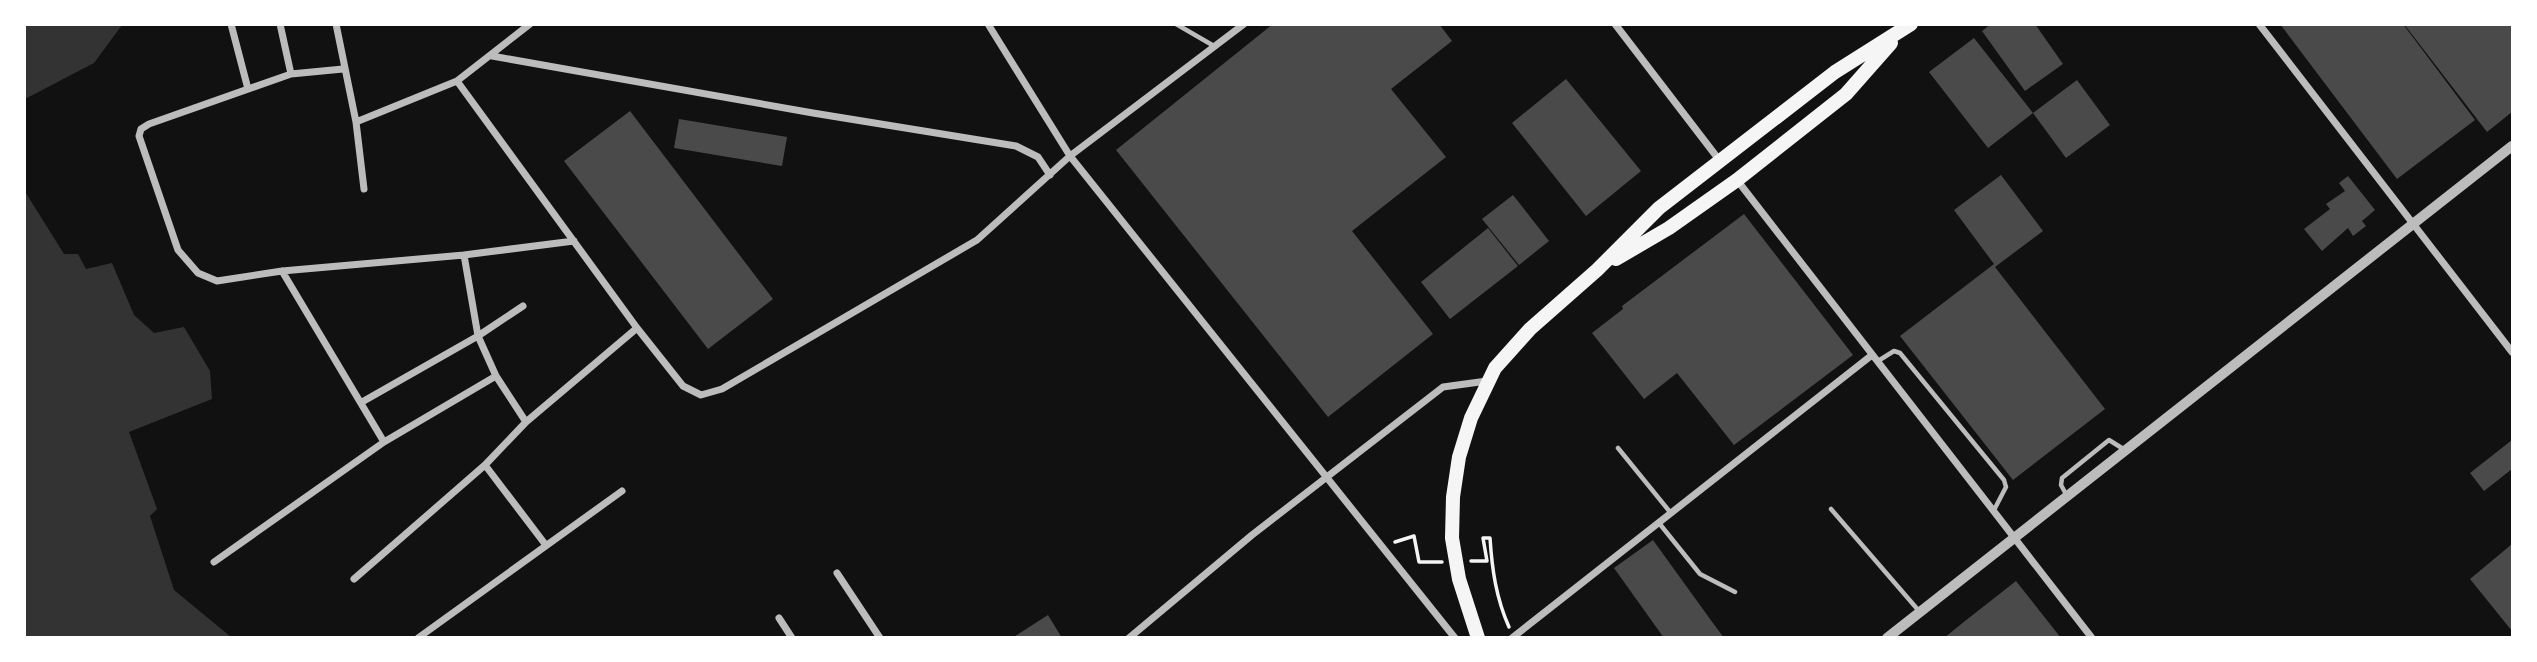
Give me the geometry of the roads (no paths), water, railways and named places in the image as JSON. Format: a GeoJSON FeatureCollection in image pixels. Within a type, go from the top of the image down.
{"type":"FeatureCollection","features":[{"type":"Feature","properties":{"kind":"main road"},"geometry":{"type":"LineString","coordinates":[[1478,638],[1459,579],[1452,538],[1452,498],[1459,457],[1471,418],[1487,381],[1504,356],[1659,208],[1835,72],[1902,27]]}},
{"type":"Feature","properties":{"kind":"main road"},"geometry":{"type":"LineString","coordinates":[[1597,270],[1669,228],[1737,180],[1846,94],[1902,27]]}},
{"type":"Feature","properties":{"kind":"street"},"geometry":{"type":"LineString","coordinates":[[231,24],[248,89]]}},
{"type":"Feature","properties":{"kind":"street"},"geometry":{"type":"LineString","coordinates":[[280,24],[291,74]]}},
{"type":"Feature","properties":{"kind":"street"},"geometry":{"type":"LineString","coordinates":[[335,24],[356,122],[364,189]]}},
{"type":"Feature","properties":{"kind":"street"},"geometry":{"type":"LineString","coordinates":[[356,122],[457,81],[530,24]]}},
{"type":"Feature","properties":{"kind":"street"},"geometry":{"type":"LineString","coordinates":[[988,24],[1070,156],[1455,638]]}},
{"type":"Feature","properties":{"kind":"street"},"geometry":{"type":"LineString","coordinates":[[457,81],[637,328],[683,386],[701,395],[722,389],[977,240],[1070,156],[1244,24]]}},
{"type":"Feature","properties":{"kind":"street"},"geometry":{"type":"LineString","coordinates":[[1615,24],[1720,161]]}},
{"type":"Feature","properties":{"kind":"street"},"geometry":{"type":"LineString","coordinates":[[2259,24],[2512,352]]}},
{"type":"Feature","properties":{"kind":"street"},"geometry":{"type":"LineString","coordinates":[[492,56],[1016,146],[1038,157],[1050,175]]}},
{"type":"Feature","properties":{"kind":"street"},"geometry":{"type":"LineString","coordinates":[[343,69],[291,74],[141,129],[139,136],[178,250],[198,273],[217,281],[282,271],[464,255],[574,241]]}},
{"type":"Feature","properties":{"kind":"street"},"geometry":{"type":"LineString","coordinates":[[1887,638],[2512,146]]}},
{"type":"Feature","properties":{"kind":"street"},"geometry":{"type":"LineString","coordinates":[[1737,180],[2092,638]]}},
{"type":"Feature","properties":{"kind":"street"},"geometry":{"type":"LineString","coordinates":[[464,255],[478,336],[496,376],[526,422]]}},
{"type":"Feature","properties":{"kind":"street"},"geometry":{"type":"LineString","coordinates":[[282,271],[384,442]]}},
{"type":"Feature","properties":{"kind":"street"},"geometry":{"type":"LineString","coordinates":[[362,402],[478,336],[523,306]]}},
{"type":"Feature","properties":{"kind":"street"},"geometry":{"type":"LineString","coordinates":[[354,579],[485,465],[526,422],[637,328]]}},
{"type":"Feature","properties":{"kind":"street"},"geometry":{"type":"LineString","coordinates":[[1512,637],[1670,512],[1875,358]]}},
{"type":"Feature","properties":{"kind":"street"},"geometry":{"type":"LineString","coordinates":[[214,562],[384,442],[496,376]]}},
{"type":"Feature","properties":{"kind":"street"},"geometry":{"type":"LineString","coordinates":[[1129,638],[1252,535],[1443,387],[1487,381]]}},
{"type":"Feature","properties":{"kind":"street"},"geometry":{"type":"LineString","coordinates":[[485,465],[545,544]]}},
{"type":"Feature","properties":{"kind":"street"},"geometry":{"type":"LineString","coordinates":[[418,638],[622,491]]}},
{"type":"Feature","properties":{"kind":"street"},"geometry":{"type":"LineString","coordinates":[[837,573],[880,638]]}},
{"type":"Feature","properties":{"kind":"street"},"geometry":{"type":"LineString","coordinates":[[779,618],[792,638]]}},
{"type":"Feature","properties":{"kind":"lane"},"geometry":{"type":"LineString","coordinates":[[1176,24],[1215,46]]}},
{"type":"Feature","properties":{"kind":"lane"},"geometry":{"type":"LineString","coordinates":[[1875,358],[1894,351],[1900,353],[2004,480],[2006,487],[1993,510]]}},
{"type":"Feature","properties":{"kind":"lane"},"geometry":{"type":"LineString","coordinates":[[2067,496],[2061,485],[2062,478],[2109,440],[2126,450]]}},
{"type":"Feature","properties":{"kind":"lane"},"geometry":{"type":"LineString","coordinates":[[1618,448],[1670,512]]}},
{"type":"Feature","properties":{"kind":"lane"},"geometry":{"type":"LineString","coordinates":[[1831,509],[1919,612]]}},
{"type":"Feature","properties":{"kind":"lane"},"geometry":{"type":"LineString","coordinates":[[1658,522],[1700,574],[1735,592]]}}]}
